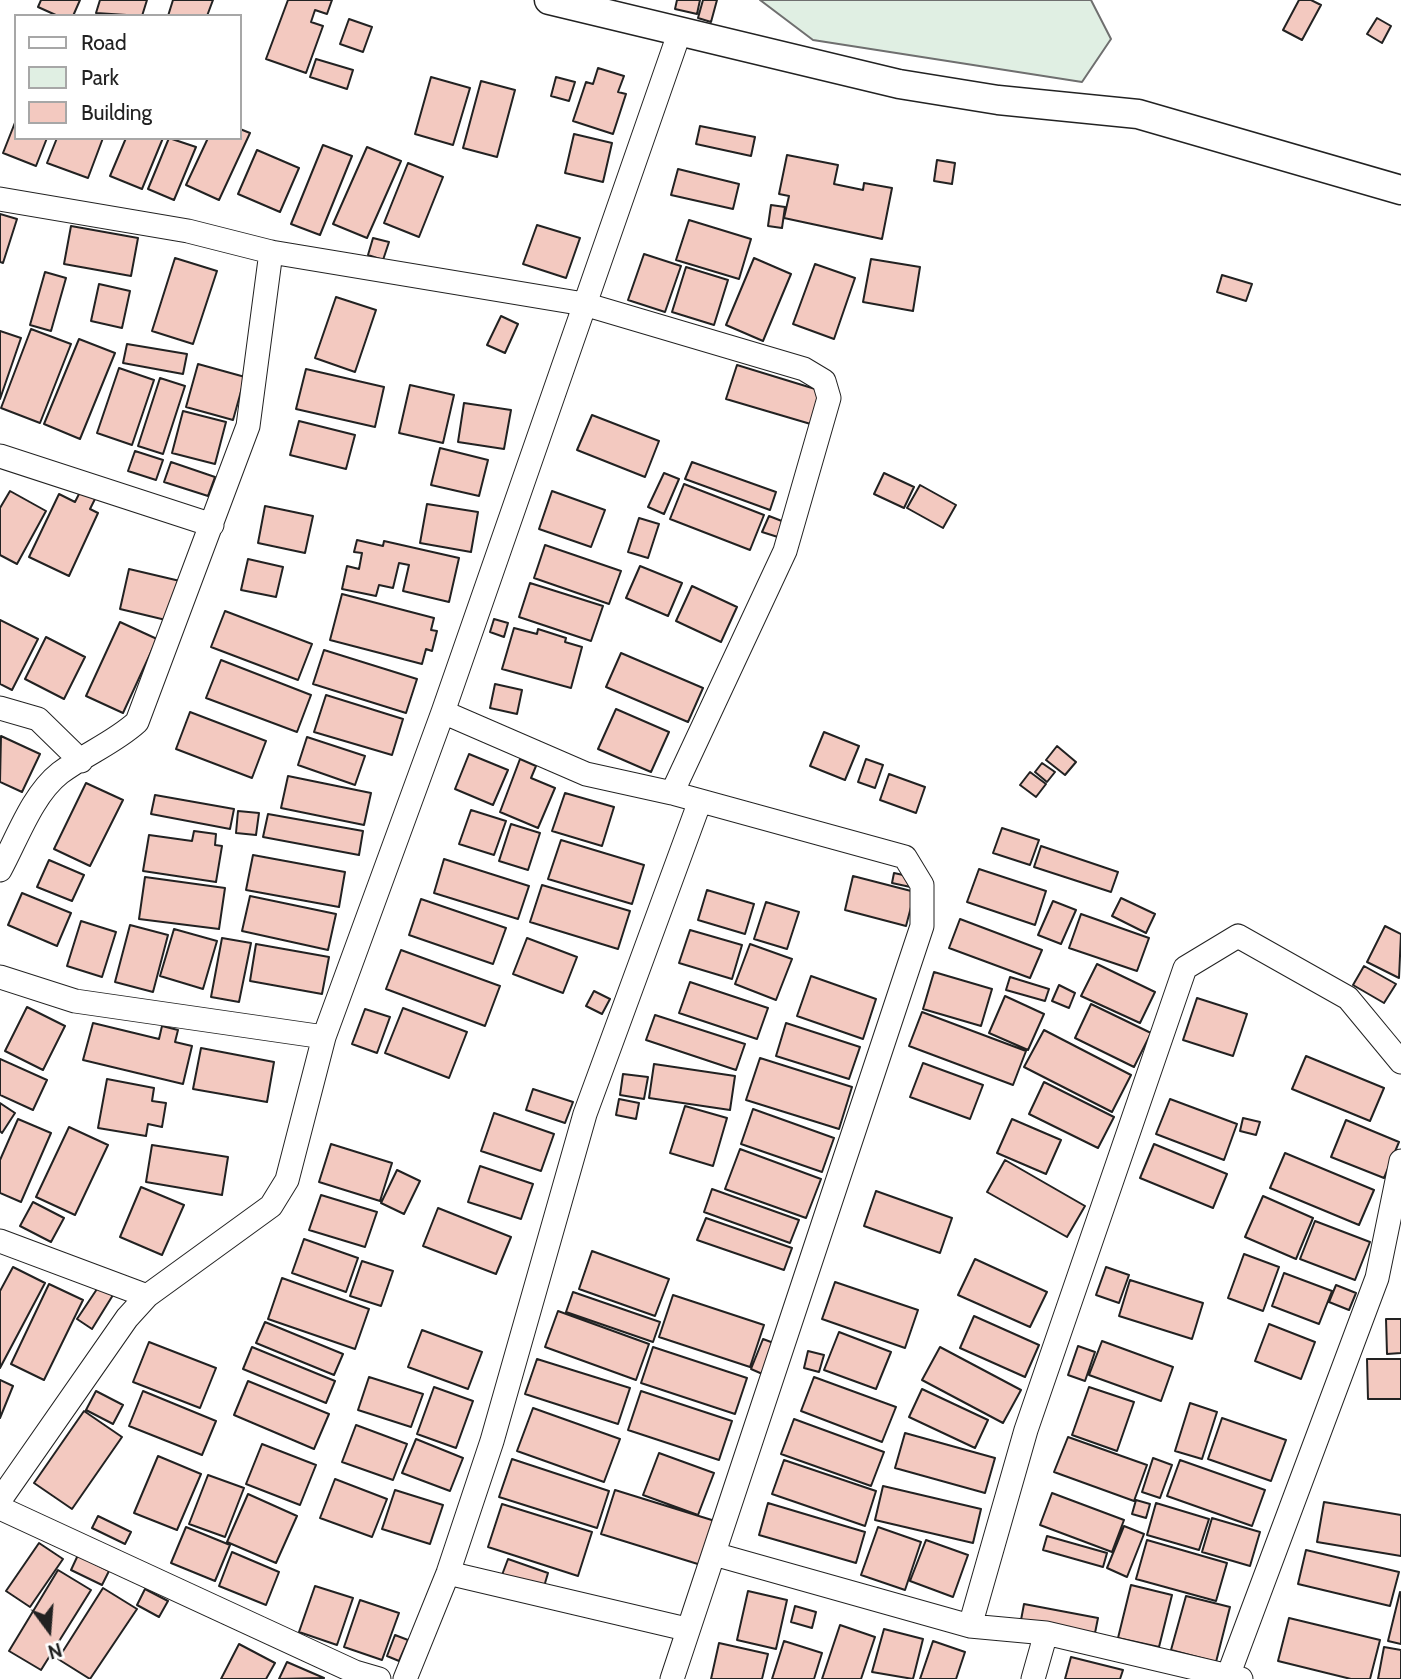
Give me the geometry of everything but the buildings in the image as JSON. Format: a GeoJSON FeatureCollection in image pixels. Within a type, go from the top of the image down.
{"type":"FeatureCollection","features":[{"type":"Feature","properties":{"kind":"street"},"geometry":{"type":"LineString","coordinates":[[549,0],[899,84],[998,100],[1138,114],[1401,190]]}},
{"type":"Feature","properties":{"kind":"street"},"geometry":{"type":"LineString","coordinates":[[0,1500],[127,1318],[147,1296],[271,1206],[287,1180],[324,1037],[443,712],[680,31]]}},
{"type":"Feature","properties":{"kind":"street"},"geometry":{"type":"LineString","coordinates":[[0,199],[188,231],[271,252],[584,304],[804,369],[824,381],[829,398],[785,551],[672,793]]}},
{"type":"Feature","properties":{"kind":"street"},"geometry":{"type":"LineString","coordinates":[[0,870],[40,797],[59,774],[121,737],[137,722],[248,426],[271,252]]}},
{"type":"Feature","properties":{"kind":"street"},"geometry":{"type":"LineString","coordinates":[[0,456],[212,526]]}},
{"type":"Feature","properties":{"kind":"street"},"geometry":{"type":"LineString","coordinates":[[0,708],[38,719],[81,761]]}},
{"type":"Feature","properties":{"kind":"street"},"geometry":{"type":"LineString","coordinates":[[443,712],[586,774],[672,793],[905,857],[922,885],[922,926],[671,1679]]}},
{"type":"Feature","properties":{"kind":"street"},"geometry":{"type":"LineString","coordinates":[[405,1679],[448,1573],[492,1441],[585,1114],[700,801]]}},
{"type":"Feature","properties":{"kind":"street"},"geometry":{"type":"LineString","coordinates":[[970,1626],[1027,1430],[1185,968],[1238,936],[1348,998],[1401,1062]]}},
{"type":"Feature","properties":{"kind":"street"},"geometry":{"type":"LineString","coordinates":[[0,977],[75,1000],[324,1037]]}},
{"type":"Feature","properties":{"kind":"street"},"geometry":{"type":"LineString","coordinates":[[713,1554],[970,1626],[1046,1633],[1234,1677],[1377,1278],[1401,1161]]}},
{"type":"Feature","properties":{"kind":"street"},"geometry":{"type":"LineString","coordinates":[[0,1241],[147,1296]]}},
{"type":"Feature","properties":{"kind":"street"},"geometry":{"type":"LineString","coordinates":[[0,1508],[355,1672],[379,1679]]}},
{"type":"Feature","properties":{"kind":"street"},"geometry":{"type":"LineString","coordinates":[[448,1573],[686,1629]]}},
{"type":"Feature","properties":{"kind":"street"},"geometry":{"type":"LineString","coordinates":[[1034,1679],[1046,1633]]}},
{"type":"Feature","properties":{"kind":"green space"},"geometry":{"type":"Polygon","coordinates":[[[760,0],[1091,0],[1111,39],[1082,82],[813,40],[760,0]]]}}]}
